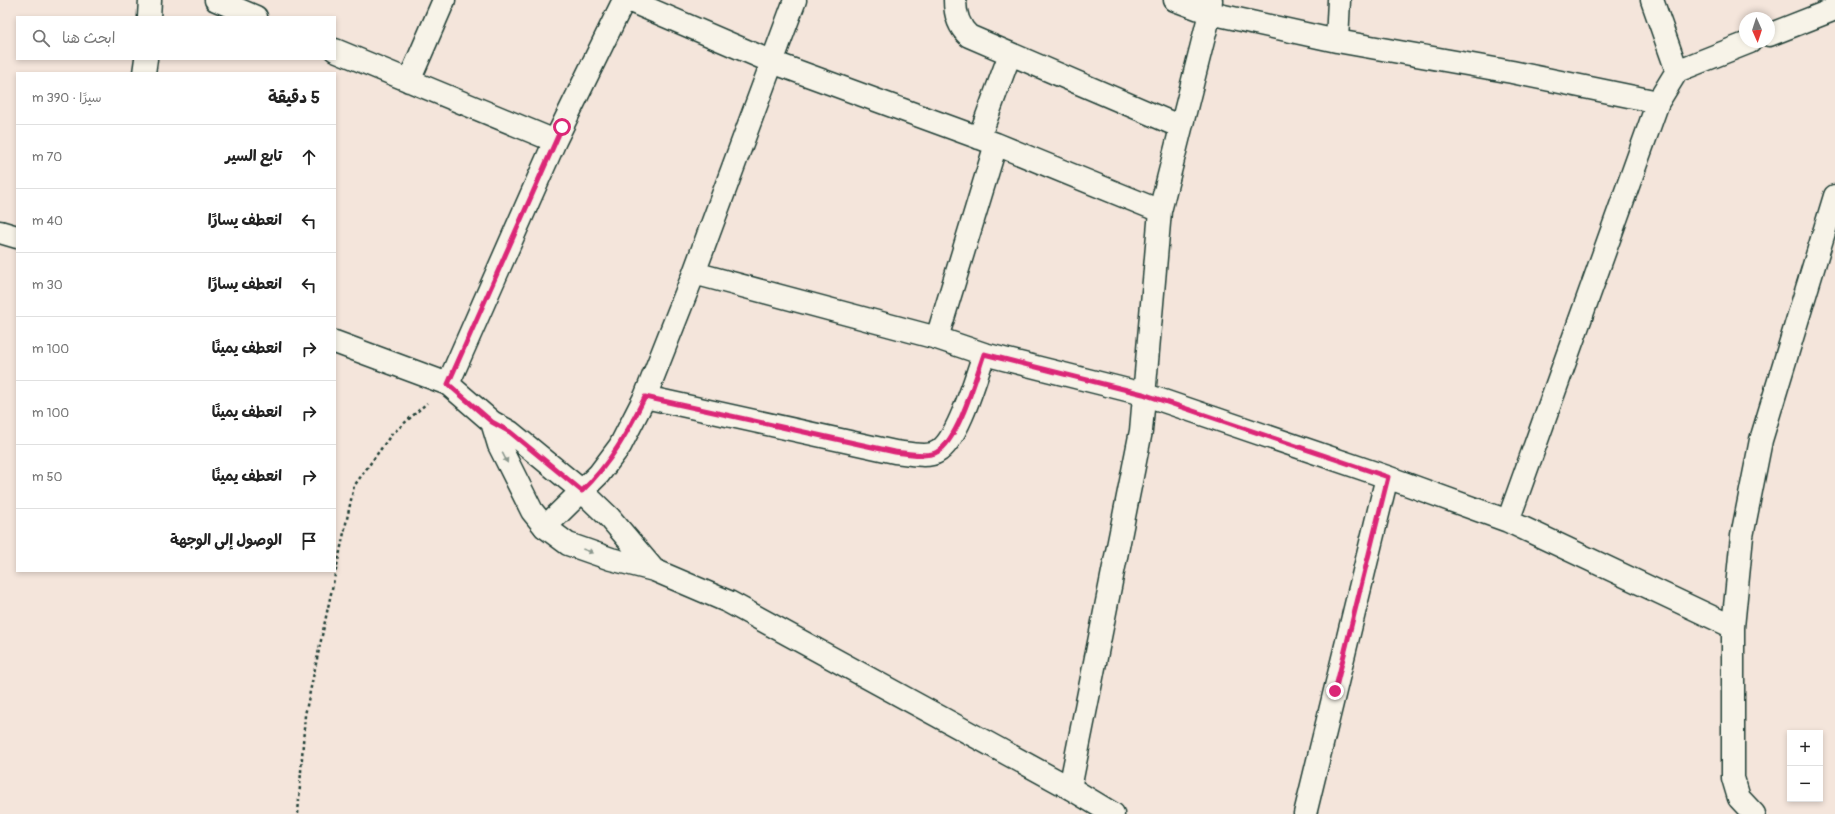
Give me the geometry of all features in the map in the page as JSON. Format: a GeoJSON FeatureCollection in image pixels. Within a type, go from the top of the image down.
{"type":"FeatureCollection","features":[{"type":"Feature","properties":{"kind":"street"},"geometry":{"type":"LineString","coordinates":[[149,16],[150,0]]}},
{"type":"Feature","properties":{"kind":"street"},"geometry":{"type":"LineString","coordinates":[[216,0],[254,16]]}},
{"type":"Feature","properties":{"kind":"street"},"geometry":{"type":"LineString","coordinates":[[409,81],[444,0]]}},
{"type":"Feature","properties":{"kind":"street"},"geometry":{"type":"LineString","coordinates":[[448,384],[555,141],[624,0]]}},
{"type":"Feature","properties":{"kind":"street"},"geometry":{"type":"LineString","coordinates":[[628,0],[772,62],[987,141],[1160,211]]}},
{"type":"Feature","properties":{"kind":"street"},"geometry":{"type":"LineString","coordinates":[[545,527],[599,474],[620,446],[645,397],[694,273],[795,0]]}},
{"type":"Feature","properties":{"kind":"street"},"geometry":{"type":"LineString","coordinates":[[955,0],[957,15],[962,29],[969,36],[1181,127]]}},
{"type":"Feature","properties":{"kind":"street"},"geometry":{"type":"LineString","coordinates":[[1175,0],[1211,7],[1337,41],[1512,72],[1658,102]]}},
{"type":"Feature","properties":{"kind":"street"},"geometry":{"type":"LineString","coordinates":[[1337,41],[1339,0]]}},
{"type":"Feature","properties":{"kind":"street"},"geometry":{"type":"LineString","coordinates":[[1652,0],[1677,71]]}},
{"type":"Feature","properties":{"kind":"street"},"geometry":{"type":"LineString","coordinates":[[1070,788],[1141,432],[1143,394],[1160,211],[1211,7]]}},
{"type":"Feature","properties":{"kind":"street"},"geometry":{"type":"LineString","coordinates":[[1775,33],[1835,9]]}},
{"type":"Feature","properties":{"kind":"street"},"geometry":{"type":"LineString","coordinates":[[1508,521],[1658,102],[1677,71],[1739,46]]}},
{"type":"Feature","properties":{"kind":"street"},"geometry":{"type":"LineString","coordinates":[[336,50],[555,141]]}},
{"type":"Feature","properties":{"kind":"street"},"geometry":{"type":"LineString","coordinates":[[937,338],[1010,54]]}},
{"type":"Feature","properties":{"kind":"street"},"geometry":{"type":"LineString","coordinates":[[144,72],[146,60]]}},
{"type":"Feature","properties":{"kind":"street"},"geometry":{"type":"LineString","coordinates":[[1754,814],[1739,798],[1733,778],[1732,627],[1742,536],[1761,440],[1835,196]]}},
{"type":"Feature","properties":{"kind":"street"},"geometry":{"type":"LineString","coordinates":[[0,232],[16,237]]}},
{"type":"Feature","properties":{"kind":"street"},"geometry":{"type":"LineString","coordinates":[[694,273],[937,338],[984,354],[1143,394],[1388,477],[1508,521],[1732,627]]}},
{"type":"Feature","properties":{"kind":"street"},"geometry":{"type":"LineString","coordinates":[[336,342],[448,384],[492,422],[510,432],[582,491],[610,518],[654,570]]}},
{"type":"Feature","properties":{"kind":"street"},"geometry":{"type":"LineString","coordinates":[[645,397],[895,452],[921,455],[937,453],[948,441],[958,423],[984,354]]}},
{"type":"Feature","properties":{"kind":"street"},"geometry":{"type":"LineString","coordinates":[[492,422],[499,445],[532,511],[545,527],[568,544],[611,559],[654,570],[729,602],[1070,788],[1112,814]]}},
{"type":"Feature","properties":{"kind":"street"},"geometry":{"type":"LineString","coordinates":[[1305,814],[1388,477]]}},
{"type":"Feature","properties":{"kind":"path"},"geometry":{"type":"LineString","coordinates":[[336,572],[354,486],[391,435],[448,384]]}},
{"type":"Feature","properties":{"kind":"path"},"geometry":{"type":"LineString","coordinates":[[298,814],[306,715],[336,572]]}},
{"type":"Feature","properties":{"kind":"route"},"geometry":{"type":"LineString","coordinates":[[562,127],[448,384],[492,422],[510,432],[552,468],[582,491],[599,474],[620,446],[645,397],[895,452],[921,455],[937,453],[948,441],[958,423],[984,354],[1143,394],[1388,477],[1335,691]]}}]}
